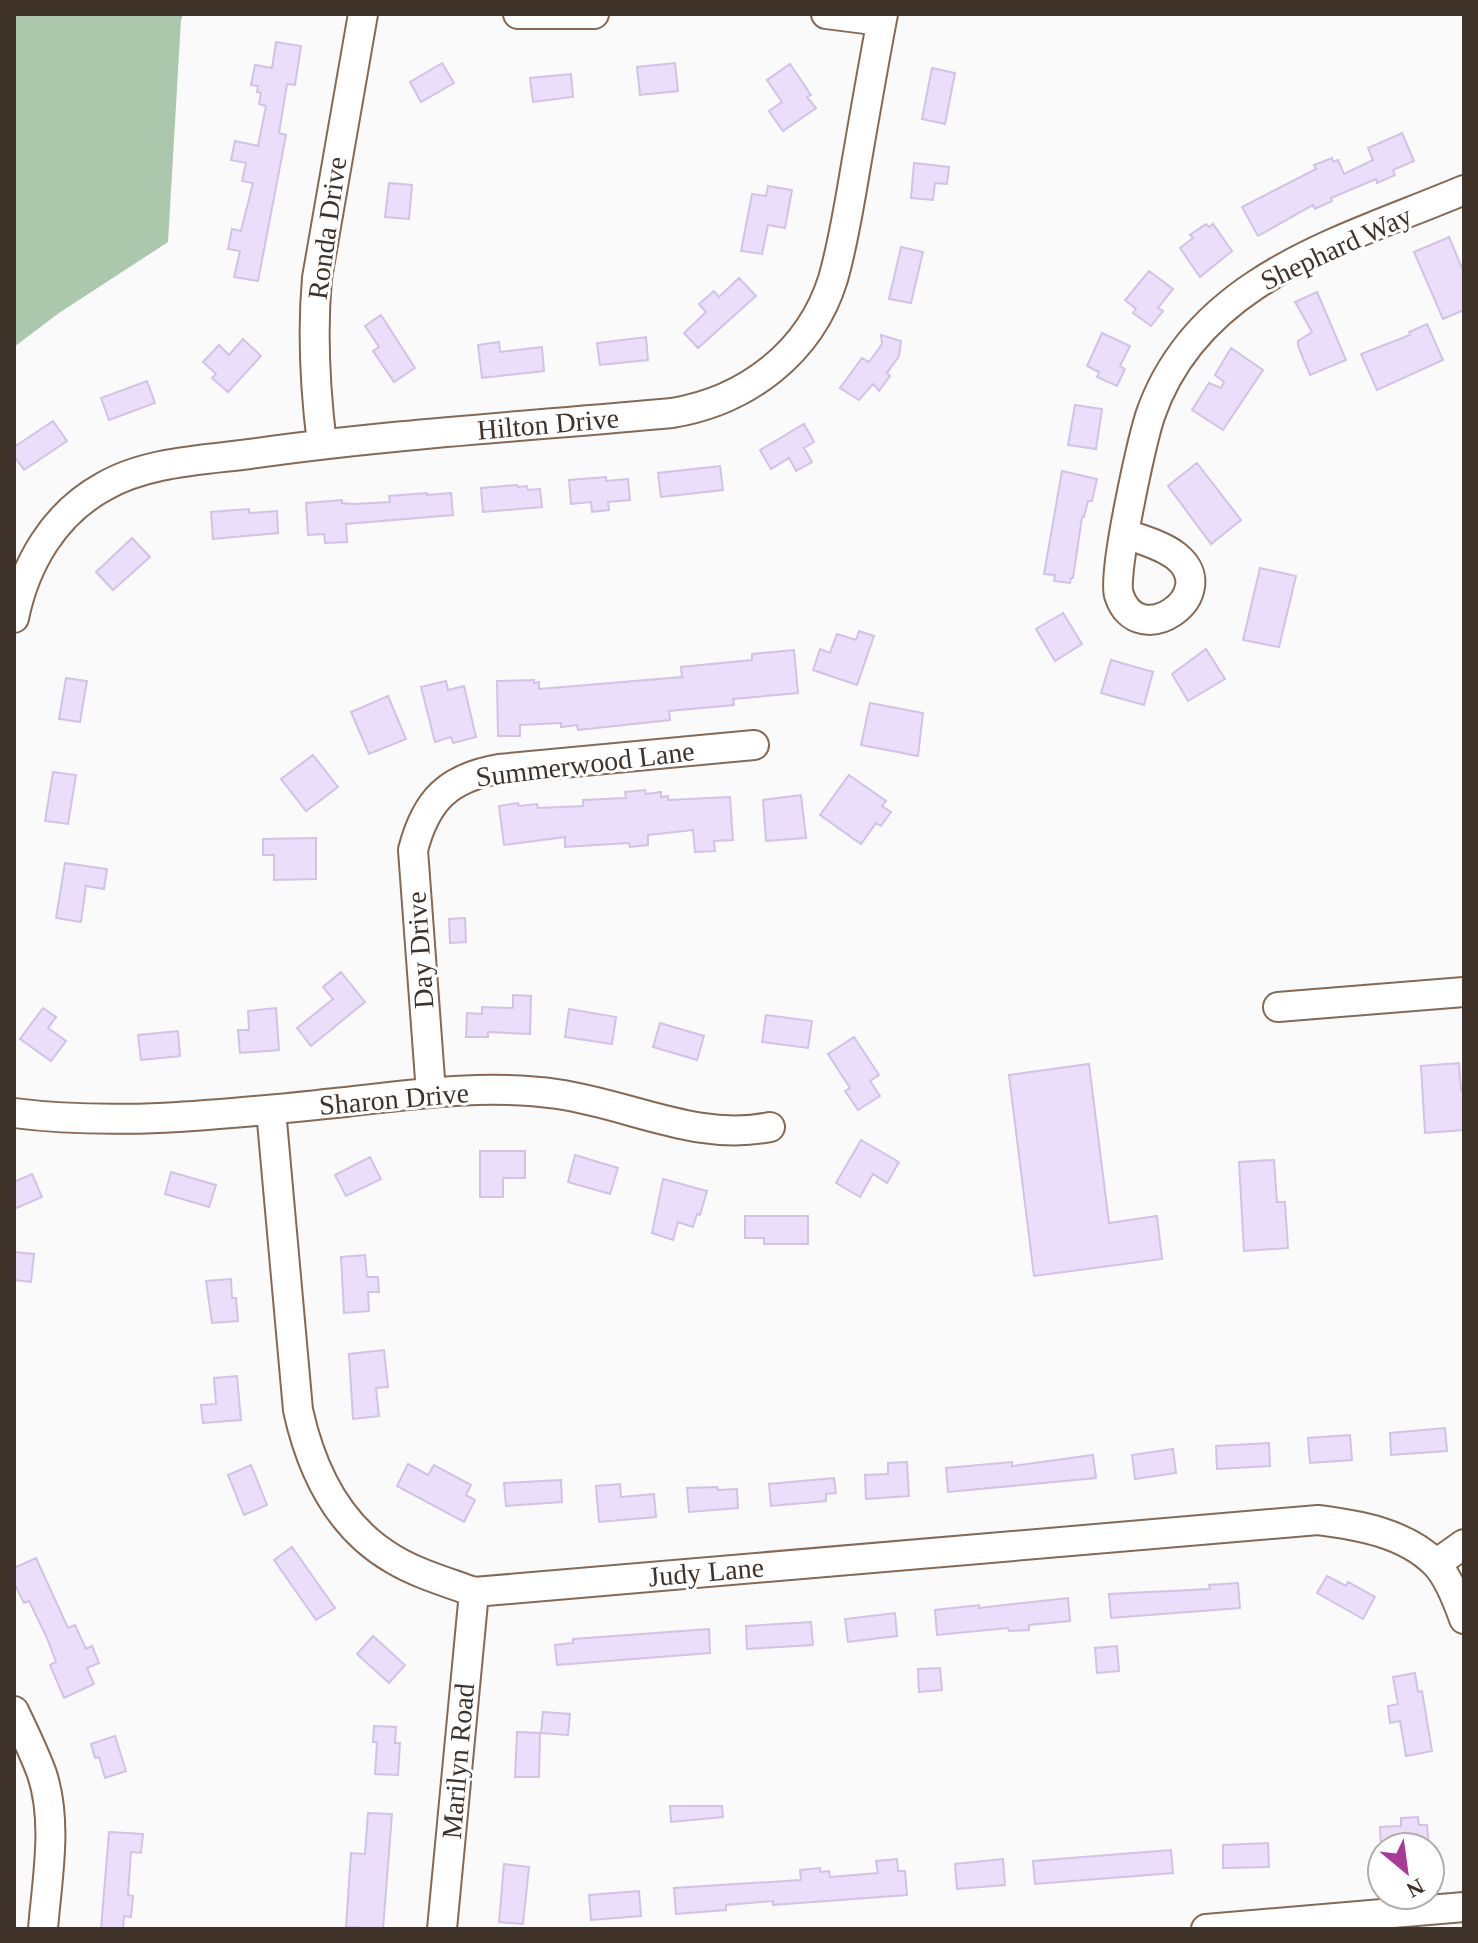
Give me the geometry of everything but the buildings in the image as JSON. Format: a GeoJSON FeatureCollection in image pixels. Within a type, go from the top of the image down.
{"type":"FeatureCollection","features":[{"type":"Feature","properties":{"kind":"street","name":"Ronda Drive"},"geometry":{"type":"LineString","coordinates":[[322,444],[314,379],[317,278],[363,14]]}},
{"type":"Feature","properties":{"kind":"street"},"geometry":{"type":"LineString","coordinates":[[518,14],[594,14]]}},
{"type":"Feature","properties":{"kind":"street"},"geometry":{"type":"LineString","coordinates":[[826,14],[882,18]]}},
{"type":"Feature","properties":{"kind":"street","name":"Hilton Drive"},"geometry":{"type":"LineString","coordinates":[[14,618],[28,572],[51,532],[79,502],[106,485],[143,471],[322,444],[698,409],[748,388],[775,368],[800,341],[818,314],[832,282],[844,235],[882,18]]}},
{"type":"Feature","properties":{"kind":"street","name":"Shephard Way"},"geometry":{"type":"LineString","coordinates":[[1126,534],[1136,472],[1158,396],[1189,345],[1218,312],[1257,282],[1291,264],[1464,190]]}},
{"type":"Feature","properties":{"kind":"street","name":"Summerwood Lane"},"geometry":{"type":"LineString","coordinates":[[428,810],[456,781],[475,773],[754,745]]}},
{"type":"Feature","properties":{"kind":"street","name":"Day Drive"},"geometry":{"type":"LineString","coordinates":[[428,810],[419,826],[413,850],[431,1093]]}},
{"type":"Feature","properties":{"kind":"street"},"geometry":{"type":"LineString","coordinates":[[1278,1007],[1464,992]]}},
{"type":"Feature","properties":{"kind":"street","name":"Sharon Drive"},"geometry":{"type":"LineString","coordinates":[[14,1113],[86,1120],[271,1110],[431,1093],[526,1090],[560,1094],[714,1131],[745,1132],[770,1127]]}},
{"type":"Feature","properties":{"kind":"street","name":"Judy Lane"},"geometry":{"type":"LineString","coordinates":[[271,1110],[298,1410],[307,1448],[318,1475],[338,1507],[363,1539],[393,1559],[474,1592],[1318,1520],[1377,1531],[1409,1546],[1436,1564],[1464,1619]]}},
{"type":"Feature","properties":{"kind":"street"},"geometry":{"type":"LineString","coordinates":[[1436,1564],[1464,1544]]}},
{"type":"Feature","properties":{"kind":"street","name":"Marilyn Road"},"geometry":{"type":"LineString","coordinates":[[442,1929],[474,1592]]}},
{"type":"Feature","properties":{"kind":"street"},"geometry":{"type":"LineString","coordinates":[[14,1711],[43,1777],[50,1816],[50,1857],[43,1929]]}},
{"type":"Feature","properties":{"kind":"street"},"geometry":{"type":"LineString","coordinates":[[1206,1929],[1464,1907]]}},
{"type":"Feature","properties":{"kind":"green space"},"geometry":{"type":"Polygon","coordinates":[[[14,14],[183,14],[168,242],[59,313],[14,347],[14,14]]]}}]}
